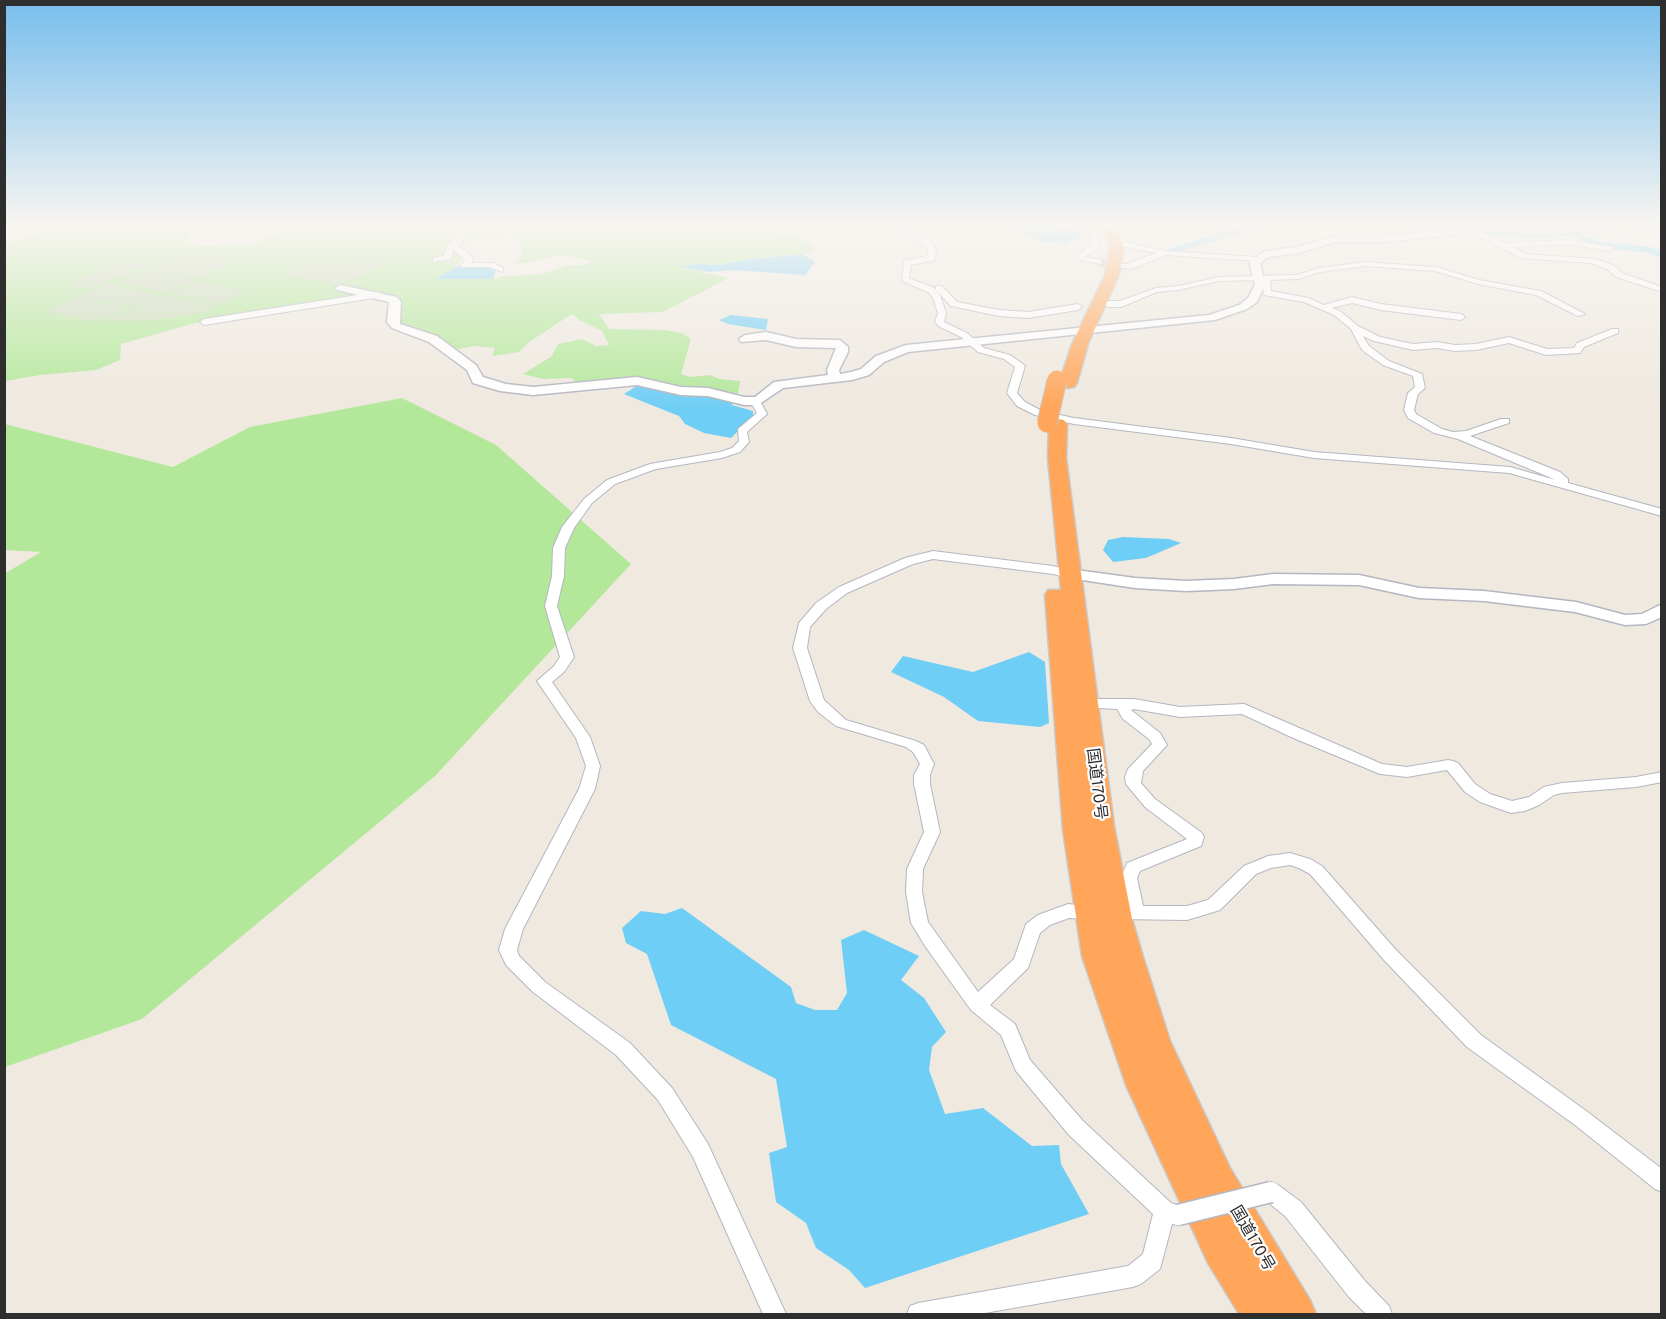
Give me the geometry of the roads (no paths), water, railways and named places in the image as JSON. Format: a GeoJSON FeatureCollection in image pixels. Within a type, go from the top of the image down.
{"type":"FeatureCollection","features":[{"type":"Feature","properties":{"kind":"highway","name":"国道170号"},"geometry":{"type":"LineString","coordinates":[[1099,286],[1082,331],[1080,344],[1062,381],[1052,423],[1057,458],[1061,572],[1077,830],[1114,912],[1098,956],[1143,1085],[1222,1249],[1262,1314]]}},
{"type":"Feature","properties":{"kind":"highway","name":"国道170号"},"geometry":{"type":"LineString","coordinates":[[1082,331],[1106,286]]}},
{"type":"Feature","properties":{"kind":"highway","name":"国道170号"},"geometry":{"type":"LineString","coordinates":[[1061,572],[1085,704],[1100,826],[1114,912],[1153,1041],[1217,1180],[1296,1314]]}},
{"type":"Feature","properties":{"kind":"street"},"geometry":{"type":"LineString","coordinates":[[921,286],[931,290],[938,297],[942,313],[939,321],[941,324],[964,335],[981,350],[1007,357],[1020,366],[1012,387],[1015,399],[1031,410],[1055,417],[1231,441],[1314,455],[1510,470],[1662,513]]}},
{"type":"Feature","properties":{"kind":"street"},"geometry":{"type":"LineString","coordinates":[[928,286],[937,288],[954,304],[969,309],[1028,315],[1078,307]]}},
{"type":"Feature","properties":{"kind":"street"},"geometry":{"type":"LineString","coordinates":[[1108,304],[1121,304],[1156,290],[1189,286]]}},
{"type":"Feature","properties":{"kind":"street"},"geometry":{"type":"LineString","coordinates":[[775,1314],[765,1297],[701,1151],[665,1094],[623,1049],[539,987],[512,960],[508,950],[514,928],[548,865],[556,843],[587,789],[593,766],[583,737],[544,681],[559,669],[567,657],[551,606],[558,576],[556,564],[559,548],[568,527],[588,501],[611,482],[654,466],[722,455],[736,450],[744,442],[742,431],[762,414],[755,401],[779,385],[852,376],[865,372],[880,359],[906,349],[1184,322],[1225,314],[1253,300],[1261,286]]}},
{"type":"Feature","properties":{"kind":"street"},"geometry":{"type":"LineString","coordinates":[[1265,286],[1267,293],[1293,297],[1325,307],[1377,339],[1413,347],[1437,345],[1455,348],[1476,347],[1509,340],[1546,352],[1577,351],[1580,345],[1615,331]]}},
{"type":"Feature","properties":{"kind":"street"},"geometry":{"type":"LineString","coordinates":[[1497,286],[1538,293],[1581,314]]}},
{"type":"Feature","properties":{"kind":"street"},"geometry":{"type":"LineString","coordinates":[[341,288],[377,295],[395,302],[393,322],[396,326],[433,339],[472,368],[478,380],[505,388],[533,391],[637,381],[681,391],[708,392],[758,401]]}},
{"type":"Feature","properties":{"kind":"street"},"geometry":{"type":"LineString","coordinates":[[204,322],[377,295]]}},
{"type":"Feature","properties":{"kind":"street"},"geometry":{"type":"LineString","coordinates":[[1325,307],[1352,300],[1381,308],[1461,317]]}},
{"type":"Feature","properties":{"kind":"street"},"geometry":{"type":"LineString","coordinates":[[1355,327],[1365,348],[1386,363],[1417,374],[1420,388],[1413,393],[1409,410],[1412,416],[1438,431],[1467,434],[1505,421]]}},
{"type":"Feature","properties":{"kind":"street"},"geometry":{"type":"LineString","coordinates":[[745,339],[766,336],[796,343],[836,343],[842,347],[842,352],[833,370],[834,377]]}},
{"type":"Feature","properties":{"kind":"street"},"geometry":{"type":"LineString","coordinates":[[1450,433],[1556,474],[1568,486]]}},
{"type":"Feature","properties":{"kind":"street"},"geometry":{"type":"LineString","coordinates":[[1172,1213],[1076,1128],[1023,1065],[1008,1030],[977,1005],[920,922],[914,892],[915,869],[932,832],[922,784],[922,775],[927,764],[920,749],[911,744],[841,723],[823,709],[817,701],[800,648],[804,626],[820,606],[843,590],[909,561],[933,555],[1135,583],[1186,586],[1234,584],[1273,579],[1359,580],[1419,593],[1484,596],[1566,605],[1625,620],[1646,619],[1662,609]]}},
{"type":"Feature","properties":{"kind":"street"},"geometry":{"type":"LineString","coordinates":[[1085,704],[1125,704],[1180,712],[1244,710],[1380,769],[1407,772],[1453,766],[1470,788],[1485,798],[1510,807],[1527,804],[1549,791],[1562,788],[1636,782],[1662,777]]}},
{"type":"Feature","properties":{"kind":"street"},"geometry":{"type":"LineString","coordinates":[[1114,912],[1133,867],[1189,845],[1195,842],[1196,837],[1150,803],[1134,784],[1133,777],[1136,769],[1160,745],[1155,736],[1128,716],[1124,710],[1125,704]]}},
{"type":"Feature","properties":{"kind":"street"},"geometry":{"type":"LineString","coordinates":[[977,1005],[1022,963],[1032,929],[1044,920],[1068,911],[1187,913],[1214,905],[1250,870],[1268,862],[1290,859],[1316,870],[1390,955],[1474,1041],[1582,1119],[1662,1182]]}},
{"type":"Feature","properties":{"kind":"street"},"geometry":{"type":"LineString","coordinates":[[1172,1213],[1271,1192],[1293,1209],[1357,1289],[1381,1314]]}},
{"type":"Feature","properties":{"kind":"street"},"geometry":{"type":"LineString","coordinates":[[918,1314],[1134,1276],[1152,1261],[1172,1213]]}},
{"type":"Feature","properties":{"kind":"water"},"geometry":{"type":"Polygon","coordinates":[[[731,315],[768,319],[766,330],[728,324],[719,320],[731,315]]]}},
{"type":"Feature","properties":{"kind":"water"},"geometry":{"type":"Polygon","coordinates":[[[638,385],[706,394],[733,401],[732,405],[753,411],[753,416],[731,438],[704,433],[685,424],[679,416],[624,394],[638,385]]]}},
{"type":"Feature","properties":{"kind":"water"},"geometry":{"type":"Polygon","coordinates":[[[1123,537],[1169,539],[1181,543],[1146,558],[1113,562],[1103,550],[1108,540],[1123,537]]]}},
{"type":"Feature","properties":{"kind":"water"},"geometry":{"type":"Polygon","coordinates":[[[1029,652],[1045,662],[1049,723],[1040,727],[978,721],[944,697],[891,672],[903,656],[973,672],[1029,652]]]}},
{"type":"Feature","properties":{"kind":"water"},"geometry":{"type":"Polygon","coordinates":[[[682,908],[791,987],[796,1003],[815,1010],[837,1010],[847,993],[841,940],[864,930],[919,956],[901,980],[924,998],[946,1032],[932,1047],[929,1070],[945,1114],[983,1108],[1032,1146],[1059,1145],[1061,1164],[1089,1214],[865,1288],[849,1270],[816,1248],[806,1223],[776,1202],[769,1153],[787,1147],[776,1079],[671,1025],[647,954],[626,943],[622,928],[641,911],[665,914],[682,908]]]}}]}
